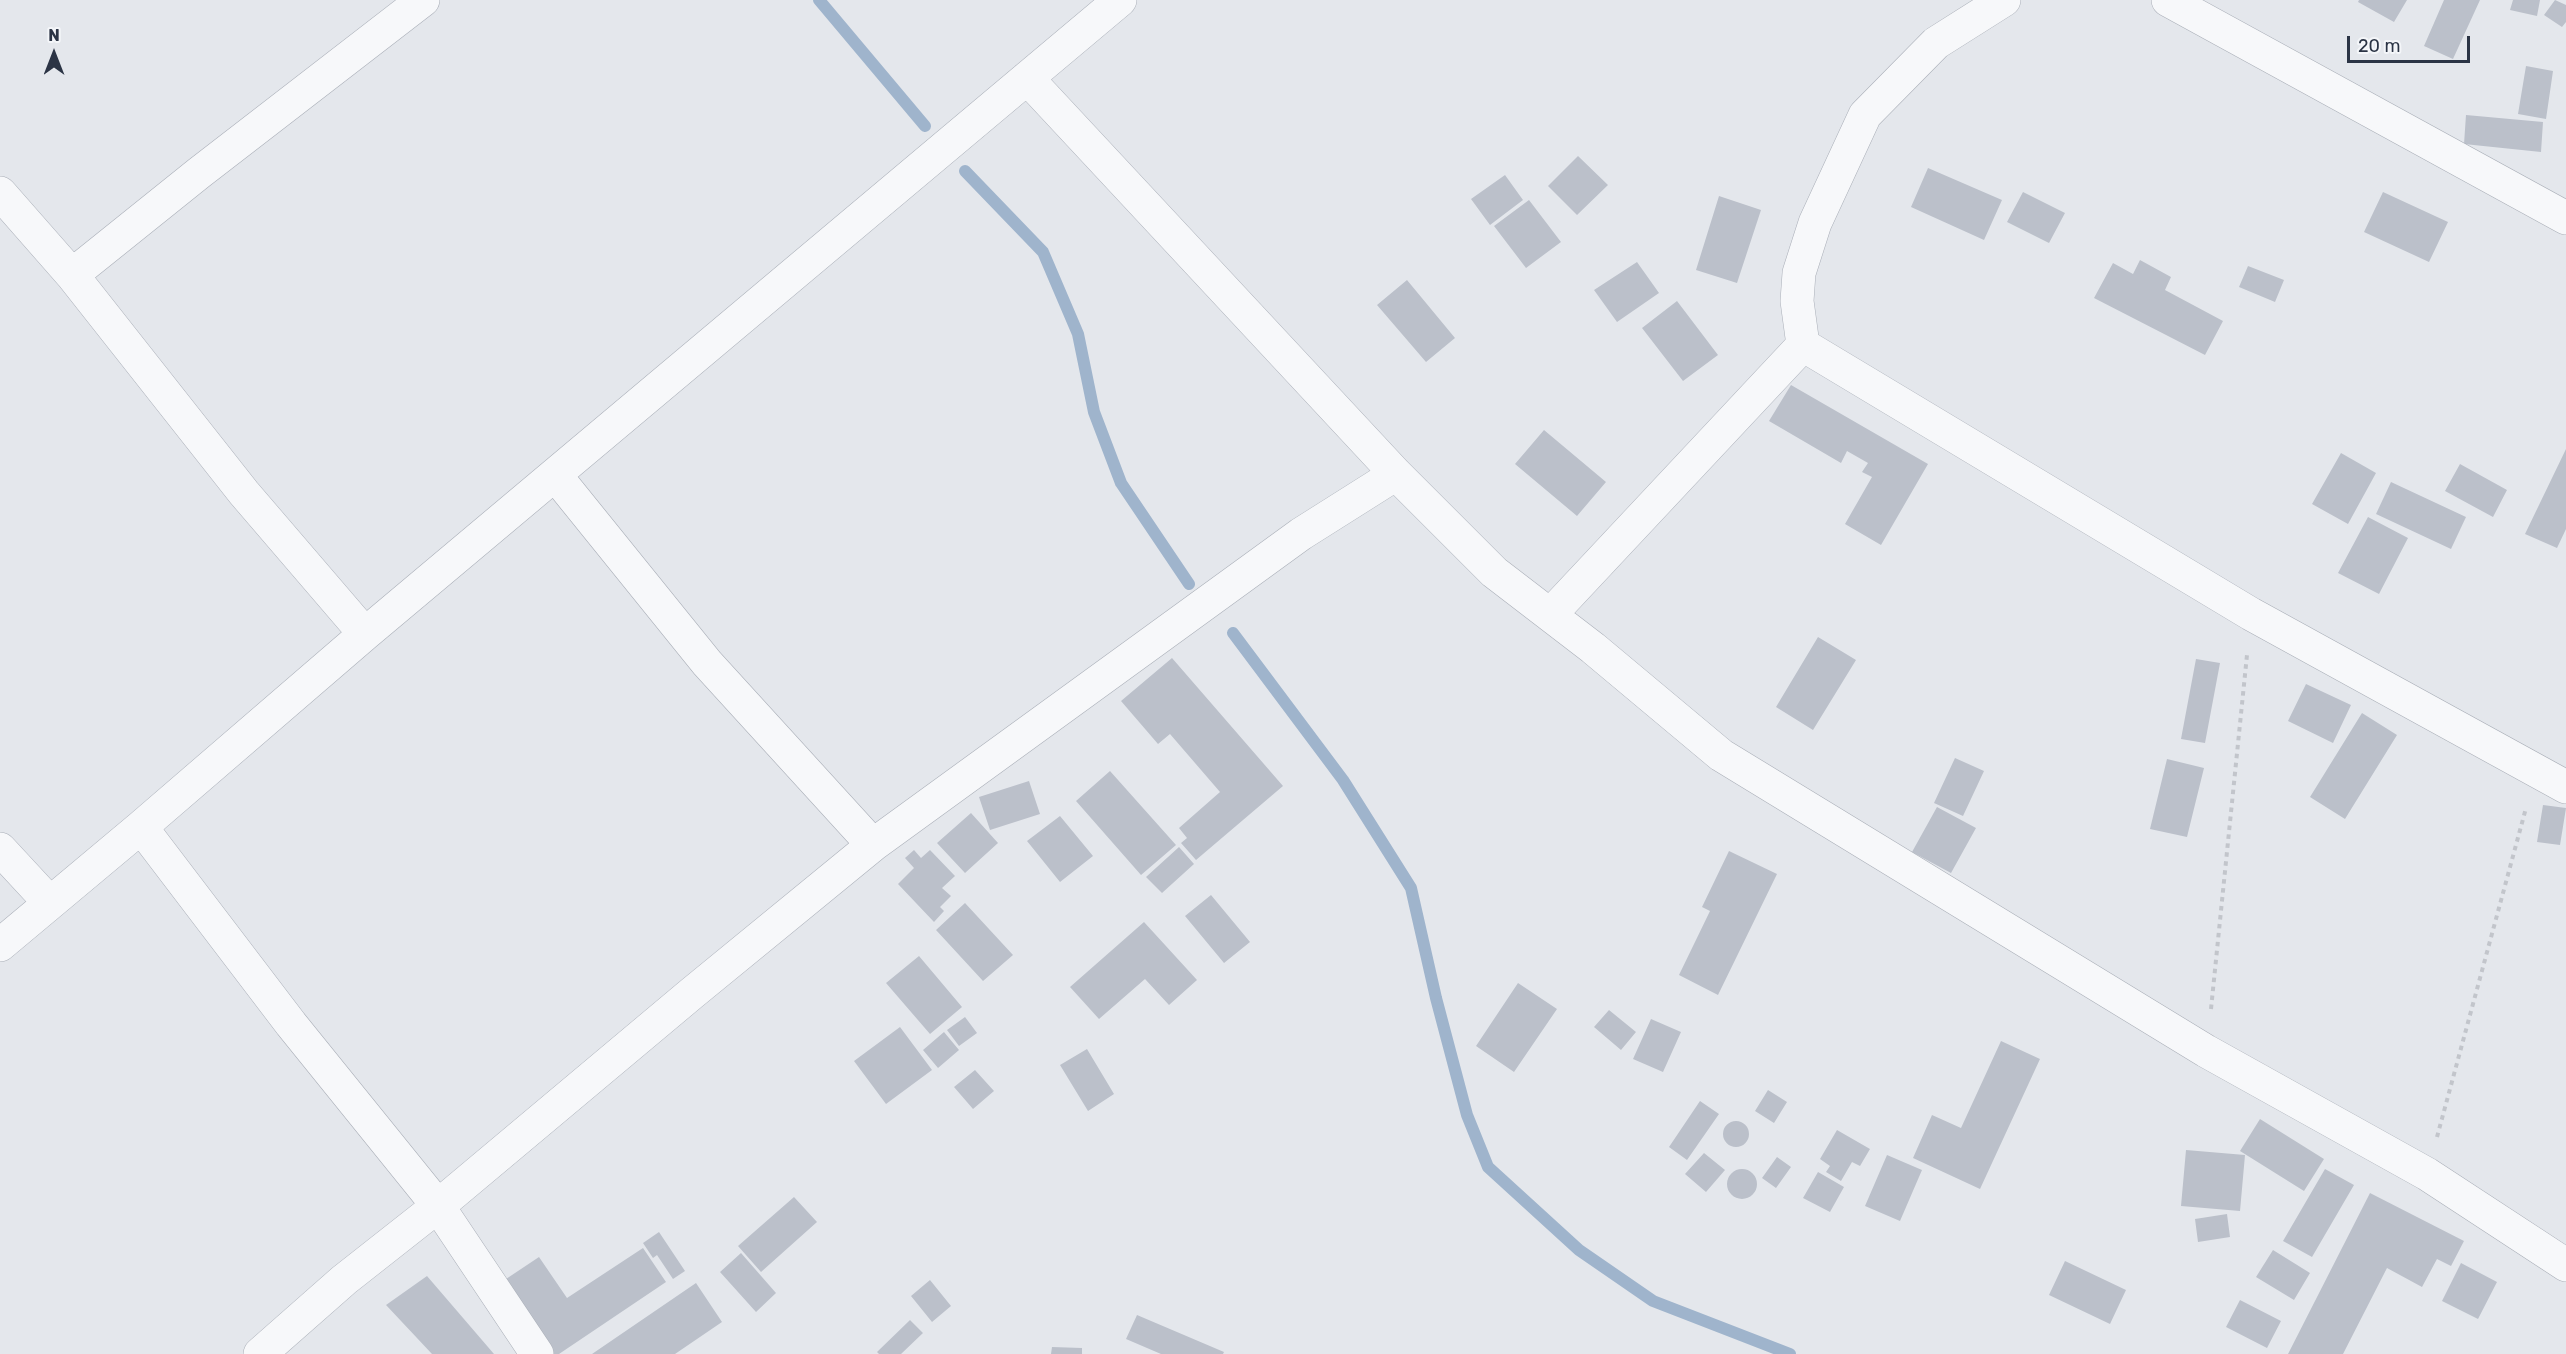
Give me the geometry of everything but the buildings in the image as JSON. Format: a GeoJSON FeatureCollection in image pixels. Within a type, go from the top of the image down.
{"type":"FeatureCollection","features":[{"type":"Feature","properties":{"kind":"street"},"geometry":{"type":"LineString","coordinates":[[72,274],[423,0]]}},
{"type":"Feature","properties":{"kind":"street"},"geometry":{"type":"LineString","coordinates":[[0,945],[365,634],[556,476],[1120,0]]}},
{"type":"Feature","properties":{"kind":"street"},"geometry":{"type":"LineString","coordinates":[[1803,345],[1797,301],[1799,273],[1815,223],[1865,115],[1936,43],[2004,0]]}},
{"type":"Feature","properties":{"kind":"street"},"geometry":{"type":"LineString","coordinates":[[2168,0],[2566,218]]}},
{"type":"Feature","properties":{"kind":"street"},"geometry":{"type":"LineString","coordinates":[[1027,78],[1396,474],[1494,572],[1721,755],[2206,1051],[2427,1174],[2566,1265]]}},
{"type":"Feature","properties":{"kind":"street"},"geometry":{"type":"LineString","coordinates":[[0,194],[72,274],[244,493],[365,634]]}},
{"type":"Feature","properties":{"kind":"street"},"geometry":{"type":"LineString","coordinates":[[1803,345],[2251,614],[2566,787]]}},
{"type":"Feature","properties":{"kind":"street"},"geometry":{"type":"LineString","coordinates":[[1550,615],[1803,345]]}},
{"type":"Feature","properties":{"kind":"street"},"geometry":{"type":"LineString","coordinates":[[260,1354],[344,1280],[438,1206],[873,845],[1301,534],[1396,474]]}},
{"type":"Feature","properties":{"kind":"street"},"geometry":{"type":"LineString","coordinates":[[556,476],[707,663],[873,845]]}},
{"type":"Feature","properties":{"kind":"street"},"geometry":{"type":"LineString","coordinates":[[141,827],[291,1023],[438,1206],[537,1354]]}},
{"type":"Feature","properties":{"kind":"street"},"geometry":{"type":"LineString","coordinates":[[0,849],[50,903]]}},
{"type":"Feature","properties":{"kind":"path"},"geometry":{"type":"LineString","coordinates":[[2206,1051],[2251,614]]}},
{"type":"Feature","properties":{"kind":"path"},"geometry":{"type":"LineString","coordinates":[[2427,1174],[2536,770]]}},
{"type":"Feature","properties":{"kind":"waterway"},"geometry":{"type":"LineString","coordinates":[[819,0],[925,126]]}},
{"type":"Feature","properties":{"kind":"waterway"},"geometry":{"type":"LineString","coordinates":[[965,171],[1043,252],[1078,334],[1094,412],[1121,483],[1189,584]]}},
{"type":"Feature","properties":{"kind":"waterway"},"geometry":{"type":"LineString","coordinates":[[1233,633],[1343,780],[1411,888],[1436,998],[1467,1115],[1488,1167],[1579,1250],[1653,1301],[1790,1354]]}}]}
